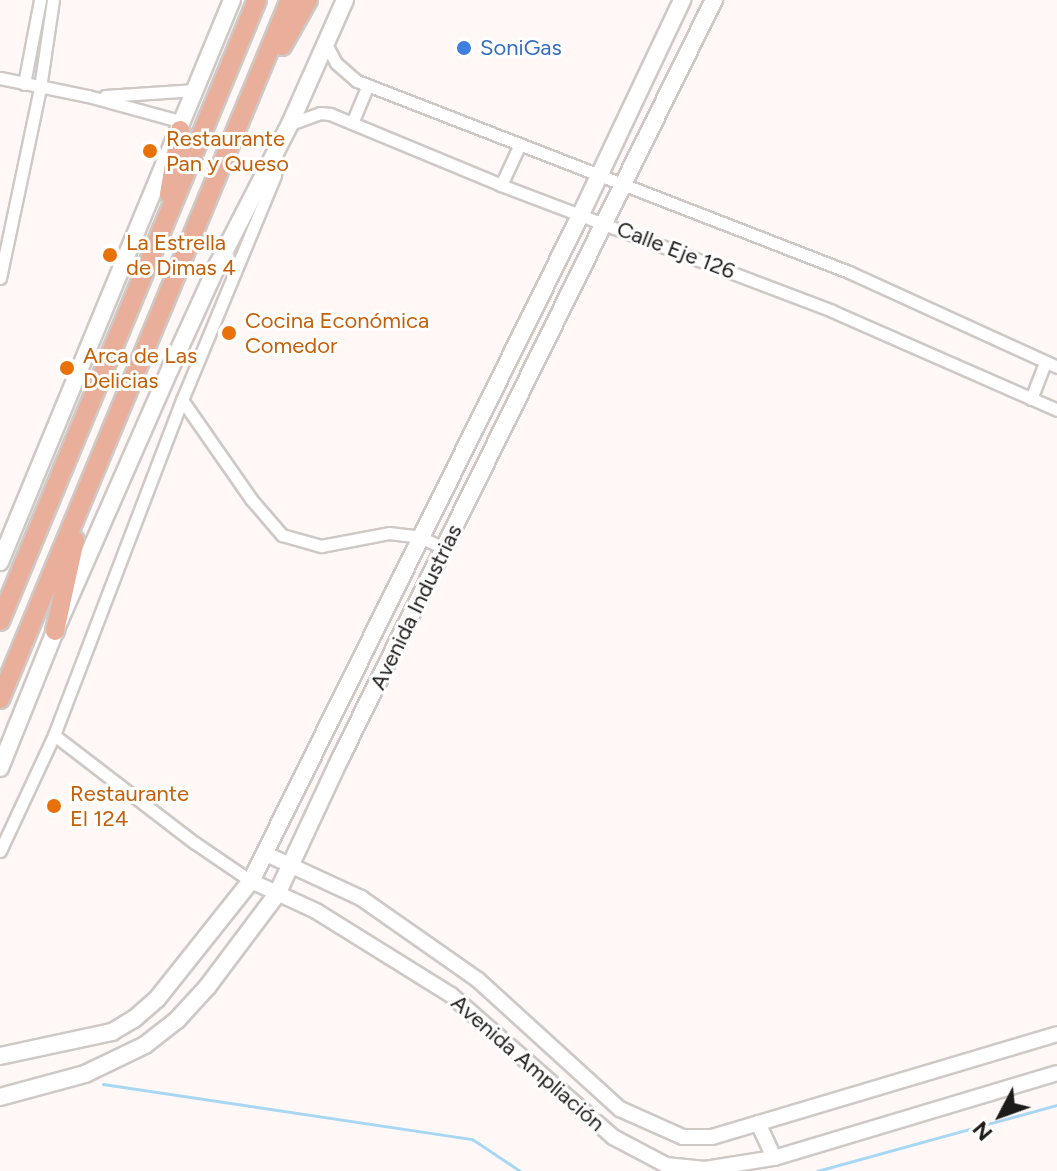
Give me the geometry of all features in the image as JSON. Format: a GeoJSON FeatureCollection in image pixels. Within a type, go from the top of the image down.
{"type":"FeatureCollection","features":[{"type":"Feature","properties":{"kind":"highway"},"geometry":{"type":"LineString","coordinates":[[0,621],[257,0]]}},
{"type":"Feature","properties":{"kind":"highway"},"geometry":{"type":"LineString","coordinates":[[0,699],[290,0]]}},
{"type":"Feature","properties":{"kind":"highway"},"geometry":{"type":"LineString","coordinates":[[248,104],[308,0]]}},
{"type":"Feature","properties":{"kind":"highway"},"geometry":{"type":"LineString","coordinates":[[163,227],[181,126]]}},
{"type":"Feature","properties":{"kind":"highway"},"geometry":{"type":"LineString","coordinates":[[55,631],[86,492]]}},
{"type":"Feature","properties":{"kind":"main road"},"geometry":{"type":"LineString","coordinates":[[0,562],[232,0]]}},
{"type":"Feature","properties":{"kind":"main road"},"geometry":{"type":"LineString","coordinates":[[0,768],[55,631],[212,277],[290,124],[345,0]]}},
{"type":"Feature","properties":{"kind":"main road","name":"Avenida Industrias"},"geometry":{"type":"LineString","coordinates":[[0,1056],[112,1032],[134,1019],[157,999],[251,881],[581,214],[682,0]]}},
{"type":"Feature","properties":{"kind":"main road","name":"Avenida Industrias"},"geometry":{"type":"LineString","coordinates":[[0,1097],[85,1074],[145,1045],[177,1020],[208,986],[277,894],[293,866],[340,759],[714,0]]}},
{"type":"Feature","properties":{"kind":"street"},"geometry":{"type":"LineString","coordinates":[[24,84],[40,0]]}},
{"type":"Feature","properties":{"kind":"street"},"geometry":{"type":"LineString","coordinates":[[0,278],[40,88],[53,0]]}},
{"type":"Feature","properties":{"kind":"street","name":"Calle Eje 126"},"geometry":{"type":"LineString","coordinates":[[327,46],[336,63],[368,85],[849,272],[1051,364]]}},
{"type":"Feature","properties":{"kind":"street"},"geometry":{"type":"LineString","coordinates":[[0,78],[88,96],[181,126]]}},
{"type":"Feature","properties":{"kind":"street"},"geometry":{"type":"LineString","coordinates":[[352,123],[368,85]]}},
{"type":"Feature","properties":{"kind":"street"},"geometry":{"type":"LineString","coordinates":[[88,96],[196,90]]}},
{"type":"Feature","properties":{"kind":"street","name":"Calle Eje 126"},"geometry":{"type":"LineString","coordinates":[[290,124],[320,113],[352,123],[501,185],[603,221],[832,311],[1057,410]]}},
{"type":"Feature","properties":{"kind":"street"},"geometry":{"type":"LineString","coordinates":[[501,185],[520,144]]}},
{"type":"Feature","properties":{"kind":"street"},"geometry":{"type":"LineString","coordinates":[[0,851],[54,735],[182,400],[275,175],[279,146]]}},
{"type":"Feature","properties":{"kind":"street"},"geometry":{"type":"LineString","coordinates":[[1031,399],[1051,364]]}},
{"type":"Feature","properties":{"kind":"street"},"geometry":{"type":"LineString","coordinates":[[182,400],[251,499],[282,535],[304,544],[321,546],[389,533],[420,537],[444,548]]}},
{"type":"Feature","properties":{"kind":"street","name":"Avenida Ampliación"},"geometry":{"type":"LineString","coordinates":[[54,735],[195,843],[251,881],[316,911],[451,995],[613,1137],[666,1165],[705,1169],[774,1158],[1057,1073]]}},
{"type":"Feature","properties":{"kind":"street","name":"Avenida Ampliación"},"geometry":{"type":"LineString","coordinates":[[266,854],[361,898],[478,980],[620,1109],[683,1137],[712,1137],[1057,1034]]}},
{"type":"Feature","properties":{"kind":"street"},"geometry":{"type":"LineString","coordinates":[[758,1123],[774,1158]]}},
{"type":"Feature","properties":{"kind":"waterway"},"geometry":{"type":"LineString","coordinates":[[103,1084],[472,1139],[520,1171]]}},
{"type":"Feature","properties":{"kind":"waterway"},"geometry":{"type":"LineString","coordinates":[[817,1171],[1057,1105]]}},
{"type":"Feature","properties":{"kind":"place","name":"SoniGas"},"geometry":{"type":"Point","coordinates":[464,48]}},
{"type":"Feature","properties":{"kind":"place","name":"Restaurante Pan y Queso"},"geometry":{"type":"Point","coordinates":[150,151]}},
{"type":"Feature","properties":{"kind":"place","name":"La Estrella de Dimas 4"},"geometry":{"type":"Point","coordinates":[110,255]}},
{"type":"Feature","properties":{"kind":"place","name":"Cocina Económica Comedor"},"geometry":{"type":"Point","coordinates":[229,333]}},
{"type":"Feature","properties":{"kind":"place","name":"Arca de Las Delicias"},"geometry":{"type":"Point","coordinates":[67,368]}},
{"type":"Feature","properties":{"kind":"place","name":"Restaurante El 124"},"geometry":{"type":"Point","coordinates":[54,806]}}]}
